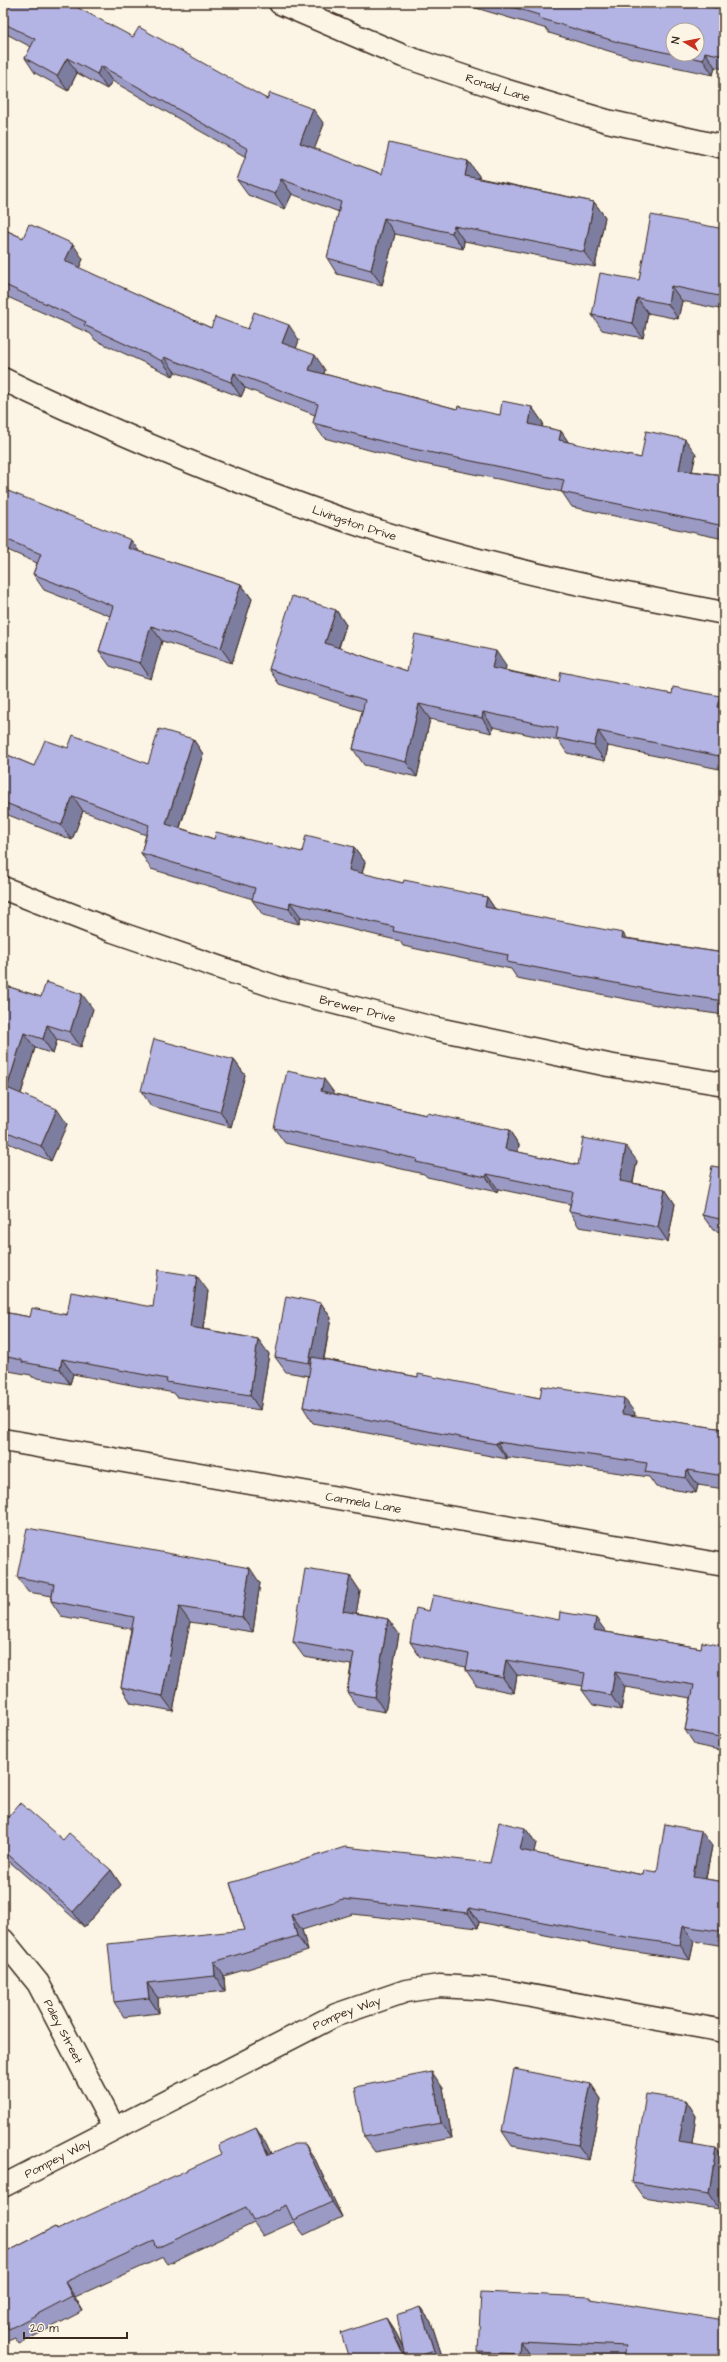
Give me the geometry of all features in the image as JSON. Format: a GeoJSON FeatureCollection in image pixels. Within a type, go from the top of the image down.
{"type":"FeatureCollection","features":[{"type":"Feature","properties":{"kind":"street","name":"Ronald Lane"},"geometry":{"type":"LineString","coordinates":[[280,3],[403,56],[504,90],[606,121],[724,147]]}},
{"type":"Feature","properties":{"kind":"street","name":"Livingston Drive"},"geometry":{"type":"LineString","coordinates":[[3,379],[46,401],[224,477],[329,515],[412,542],[534,574],[724,613]]}},
{"type":"Feature","properties":{"kind":"street","name":"Brewer Drive"},"geometry":{"type":"LineString","coordinates":[[3,888],[113,931],[285,990],[433,1028],[608,1066],[724,1084]]}},
{"type":"Feature","properties":{"kind":"street","name":"Carmela Lane"},"geometry":{"type":"LineString","coordinates":[[3,1440],[724,1565]]}},
{"type":"Feature","properties":{"kind":"street","name":"Paley Street"},"geometry":{"type":"LineString","coordinates":[[3,1940],[38,1983],[114,2128]]}},
{"type":"Feature","properties":{"kind":"street","name":"Pompey Way"},"geometry":{"type":"LineString","coordinates":[[3,2186],[336,2015],[406,1991],[439,1986],[493,1989],[724,2031]]}},
{"type":"Feature","properties":{"kind":"building"},"geometry":{"type":"Polygon","coordinates":[[[3,3],[69,3],[133,37],[139,27],[267,99],[270,93],[313,109],[300,143],[382,174],[389,143],[468,161],[465,176],[594,202],[584,252],[454,226],[452,233],[384,218],[371,270],[327,258],[341,202],[281,179],[275,194],[237,180],[248,149],[101,66],[97,74],[67,58],[57,76],[25,58],[35,39],[3,23],[3,3]]]}},
{"type":"Feature","properties":{"kind":"building"},"geometry":{"type":"Polygon","coordinates":[[[499,3],[695,3],[716,8],[717,3],[724,3],[724,56],[705,52],[705,22],[665,22],[665,52],[621,43],[539,18],[539,15],[499,3]]]}},
{"type":"Feature","properties":{"kind":"building"},"geometry":{"type":"Polygon","coordinates":[[[651,215],[724,229],[724,278],[722,278],[719,296],[671,286],[668,304],[637,298],[632,323],[592,315],[600,273],[639,280],[651,215]]]}},
{"type":"Feature","properties":{"kind":"building"},"geometry":{"type":"Polygon","coordinates":[[[29,224],[73,244],[65,261],[211,328],[215,317],[248,329],[254,312],[289,325],[282,343],[315,355],[309,370],[457,409],[458,406],[500,415],[502,401],[532,407],[529,424],[561,431],[559,440],[641,458],[646,431],[685,439],[679,470],[724,475],[724,526],[561,492],[564,480],[404,447],[313,423],[318,404],[234,373],[231,382],[164,357],[162,361],[84,325],[86,322],[3,284],[3,229],[23,238],[29,224]]]}},
{"type":"Feature","properties":{"kind":"building"},"geometry":{"type":"Polygon","coordinates":[[[3,489],[131,540],[128,548],[241,584],[221,648],[151,626],[140,663],[99,651],[113,606],[33,574],[41,554],[3,538],[3,489]]]}},
{"type":"Feature","properties":{"kind":"building"},"geometry":{"type":"Polygon","coordinates":[[[292,596],[336,610],[325,643],[407,671],[415,634],[496,651],[492,668],[559,682],[561,672],[672,694],[673,687],[720,696],[717,707],[724,708],[724,757],[598,731],[594,746],[556,738],[558,728],[483,712],[482,718],[419,704],[406,762],[353,749],[365,700],[269,669],[292,596]]]}},
{"type":"Feature","properties":{"kind":"building"},"geometry":{"type":"Polygon","coordinates":[[[159,729],[193,739],[166,824],[214,839],[216,832],[302,852],[306,835],[354,847],[349,870],[403,883],[404,880],[487,897],[485,907],[623,933],[622,938],[724,953],[724,1001],[656,991],[507,962],[508,955],[393,931],[394,927],[290,902],[289,909],[252,900],[255,888],[141,853],[149,825],[73,796],[61,825],[3,802],[3,753],[34,766],[45,740],[68,748],[73,735],[148,764],[159,729]]]}},
{"type":"Feature","properties":{"kind":"building"},"geometry":{"type":"Polygon","coordinates":[[[46,982],[82,994],[70,1032],[47,1025],[43,1039],[24,1033],[7,1088],[57,1109],[41,1146],[3,1130],[3,985],[41,997],[46,982]]]}},
{"type":"Feature","properties":{"kind":"building"},"geometry":{"type":"Polygon","coordinates":[[[154,1039],[234,1060],[220,1112],[141,1091],[154,1039]]]}},
{"type":"Feature","properties":{"kind":"building"},"geometry":{"type":"Polygon","coordinates":[[[287,1071],[324,1079],[321,1091],[426,1115],[427,1113],[509,1130],[505,1149],[578,1165],[583,1138],[626,1146],[620,1181],[665,1189],[658,1227],[569,1211],[573,1192],[487,1174],[486,1177],[416,1162],[417,1159],[274,1128],[287,1071]]]}},
{"type":"Feature","properties":{"kind":"building"},"geometry":{"type":"Polygon","coordinates":[[[712,1166],[724,1168],[724,1220],[702,1215],[712,1166]]]}},
{"type":"Feature","properties":{"kind":"building"},"geometry":{"type":"Polygon","coordinates":[[[158,1270],[197,1276],[190,1327],[258,1339],[250,1395],[166,1382],[167,1379],[62,1359],[60,1369],[22,1362],[22,1360],[3,1356],[3,1312],[30,1317],[32,1308],[67,1315],[71,1292],[153,1307],[158,1270]]]}},
{"type":"Feature","properties":{"kind":"building"},"geometry":{"type":"Polygon","coordinates":[[[286,1296],[321,1303],[309,1363],[275,1357],[286,1296]]]}},
{"type":"Feature","properties":{"kind":"building"},"geometry":{"type":"Polygon","coordinates":[[[312,1357],[418,1377],[418,1374],[540,1398],[542,1386],[624,1398],[622,1414],[724,1429],[724,1476],[687,1470],[686,1478],[645,1472],[647,1463],[497,1442],[496,1444],[303,1407],[312,1357]]]}},
{"type":"Feature","properties":{"kind":"building"},"geometry":{"type":"Polygon","coordinates":[[[27,1528],[250,1568],[242,1617],[179,1607],[162,1696],[121,1687],[134,1617],[51,1601],[54,1584],[17,1577],[27,1528]]]}},
{"type":"Feature","properties":{"kind":"building"},"geometry":{"type":"Polygon","coordinates":[[[305,1569],[350,1576],[343,1611],[388,1619],[375,1697],[347,1692],[354,1653],[293,1642],[305,1569]]]}},
{"type":"Feature","properties":{"kind":"building"},"geometry":{"type":"Polygon","coordinates":[[[433,1595],[559,1620],[560,1612],[596,1618],[594,1630],[701,1648],[702,1642],[724,1646],[724,1738],[685,1730],[694,1685],[615,1672],[611,1695],[582,1690],[585,1673],[506,1660],[503,1678],[466,1670],[469,1654],[410,1642],[416,1608],[429,1611],[433,1595]]]}},
{"type":"Feature","properties":{"kind":"building"},"geometry":{"type":"Polygon","coordinates":[[[20,1803],[63,1840],[69,1833],[111,1870],[73,1912],[3,1850],[3,1823],[20,1803]]]}},
{"type":"Feature","properties":{"kind":"building"},"geometry":{"type":"Polygon","coordinates":[[[499,1822],[525,1828],[520,1850],[643,1875],[644,1870],[657,1872],[665,1824],[701,1831],[693,1877],[724,1882],[724,1932],[683,1926],[680,1945],[606,1934],[469,1908],[468,1913],[343,1899],[291,1915],[297,1936],[214,1962],[215,1976],[147,1983],[149,1998],[114,2002],[108,1944],[245,1930],[230,1883],[345,1847],[490,1863],[499,1822]]]}},
{"type":"Feature","properties":{"kind":"building"},"geometry":{"type":"Polygon","coordinates":[[[514,2069],[591,2084],[578,2145],[502,2131],[514,2069]]]}},
{"type":"Feature","properties":{"kind":"building"},"geometry":{"type":"Polygon","coordinates":[[[432,2072],[441,2123],[364,2137],[355,2087],[432,2072]]]}},
{"type":"Feature","properties":{"kind":"building"},"geometry":{"type":"Polygon","coordinates":[[[646,2094],[686,2100],[679,2142],[716,2148],[709,2194],[632,2182],[646,2094]]]}},
{"type":"Feature","properties":{"kind":"building"},"geometry":{"type":"Polygon","coordinates":[[[256,2128],[268,2155],[294,2144],[305,2144],[332,2202],[293,2220],[286,2205],[253,2221],[246,2207],[157,2248],[154,2241],[65,2282],[72,2296],[9,2329],[5,2322],[3,2323],[3,2254],[55,2227],[57,2230],[222,2154],[218,2145],[256,2128]]]}},
{"type":"Feature","properties":{"kind":"building"},"geometry":{"type":"Polygon","coordinates":[[[481,2292],[590,2297],[590,2299],[724,2320],[724,2359],[624,2359],[626,2346],[520,2341],[519,2354],[478,2352],[481,2292]]]}},
{"type":"Feature","properties":{"kind":"building"},"geometry":{"type":"Polygon","coordinates":[[[420,2307],[434,2351],[410,2359],[405,2359],[397,2315],[420,2307]]]}},
{"type":"Feature","properties":{"kind":"building"},"geometry":{"type":"Polygon","coordinates":[[[386,2318],[405,2359],[349,2359],[341,2333],[386,2318]]]}}]}
